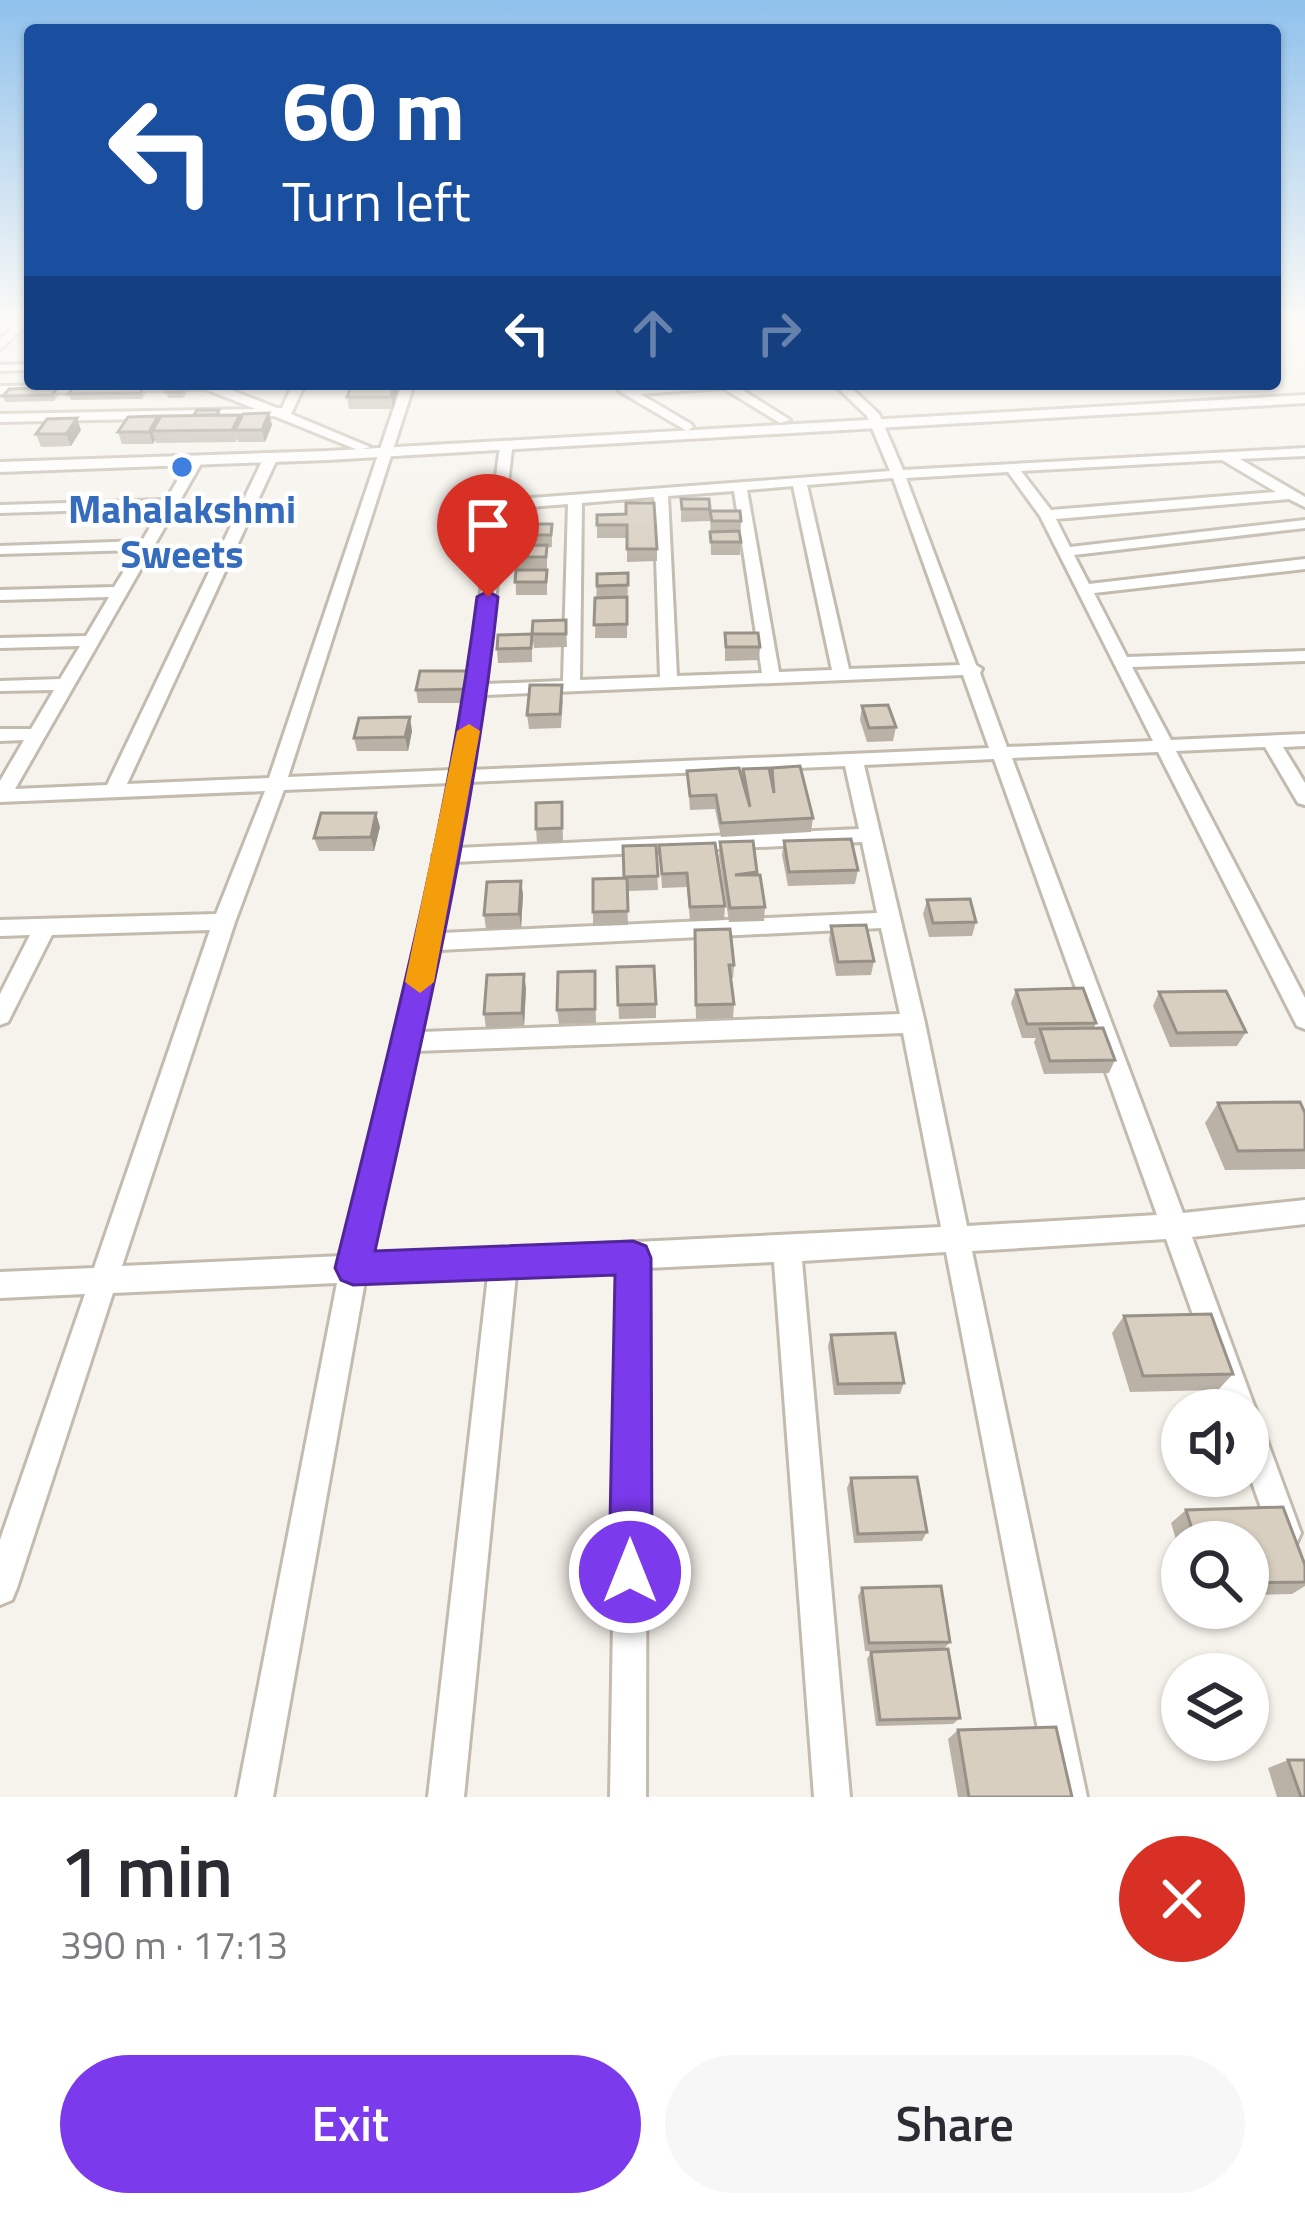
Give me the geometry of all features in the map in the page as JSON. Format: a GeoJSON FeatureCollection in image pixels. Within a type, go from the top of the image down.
{"type":"FeatureCollection","features":[{"type":"Feature","properties":{"kind":"street"},"geometry":{"type":"LineString","coordinates":[[262,400],[376,450]]}},
{"type":"Feature","properties":{"kind":"street"},"geometry":{"type":"LineString","coordinates":[[286,412],[292,400]]}},
{"type":"Feature","properties":{"kind":"street"},"geometry":{"type":"LineString","coordinates":[[0,1588],[109,1277],[224,922],[276,786],[376,450],[400,400]]}},
{"type":"Feature","properties":{"kind":"street"},"geometry":{"type":"LineString","coordinates":[[640,400],[687,428]]}},
{"type":"Feature","properties":{"kind":"street"},"geometry":{"type":"LineString","coordinates":[[750,400],[784,420]]}},
{"type":"Feature","properties":{"kind":"street"},"geometry":{"type":"LineString","coordinates":[[856,400],[874,417],[974,669],[1235,1389]]}},
{"type":"Feature","properties":{"kind":"street"},"geometry":{"type":"LineString","coordinates":[[0,462],[270,459],[784,420],[1213,400]]}},
{"type":"Feature","properties":{"kind":"street"},"geometry":{"type":"LineString","coordinates":[[1274,400],[1305,416]]}},
{"type":"Feature","properties":{"kind":"street"},"geometry":{"type":"LineString","coordinates":[[0,418],[286,412]]}},
{"type":"Feature","properties":{"kind":"street"},"geometry":{"type":"LineString","coordinates":[[0,462],[505,449],[874,417]]}},
{"type":"Feature","properties":{"kind":"street"},"geometry":{"type":"LineString","coordinates":[[255,1797],[353,1268],[430,942],[477,690],[505,449]]}},
{"type":"Feature","properties":{"kind":"street"},"geometry":{"type":"LineString","coordinates":[[498,505],[1010,466],[1305,452]]}},
{"type":"Feature","properties":{"kind":"street"},"geometry":{"type":"LineString","coordinates":[[1223,455],[1298,499]]}},
{"type":"Feature","properties":{"kind":"street"},"geometry":{"type":"LineString","coordinates":[[113,793],[270,459]]}},
{"type":"Feature","properties":{"kind":"street"},"geometry":{"type":"LineString","coordinates":[[0,796],[195,462]]}},
{"type":"Feature","properties":{"kind":"street"},"geometry":{"type":"LineString","coordinates":[[1010,466],[1047,515],[1305,1020]]}},
{"type":"Feature","properties":{"kind":"street"},"geometry":{"type":"LineString","coordinates":[[799,482],[842,675]]}},
{"type":"Feature","properties":{"kind":"street"},"geometry":{"type":"LineString","coordinates":[[740,486],[771,678]]}},
{"type":"Feature","properties":{"kind":"street"},"geometry":{"type":"LineString","coordinates":[[661,492],[669,681]]}},
{"type":"Feature","properties":{"kind":"street"},"geometry":{"type":"LineString","coordinates":[[571,685],[575,499]]}},
{"type":"Feature","properties":{"kind":"street"},"geometry":{"type":"LineString","coordinates":[[1047,515],[1298,499]]}},
{"type":"Feature","properties":{"kind":"street"},"geometry":{"type":"LineString","coordinates":[[0,509],[170,505]]}},
{"type":"Feature","properties":{"kind":"street"},"geometry":{"type":"LineString","coordinates":[[1065,552],[1305,524]]}},
{"type":"Feature","properties":{"kind":"street"},"geometry":{"type":"LineString","coordinates":[[0,550],[147,545]]}},
{"type":"Feature","properties":{"kind":"street"},"geometry":{"type":"LineString","coordinates":[[1085,590],[1305,564]]}},
{"type":"Feature","properties":{"kind":"street"},"geometry":{"type":"LineString","coordinates":[[0,595],[120,592]]}},
{"type":"Feature","properties":{"kind":"street"},"geometry":{"type":"LineString","coordinates":[[0,643],[92,641]]}},
{"type":"Feature","properties":{"kind":"street"},"geometry":{"type":"LineString","coordinates":[[1122,662],[1305,656]]}},
{"type":"Feature","properties":{"kind":"street"},"geometry":{"type":"LineString","coordinates":[[477,690],[974,669]]}},
{"type":"Feature","properties":{"kind":"street"},"geometry":{"type":"LineString","coordinates":[[0,686],[67,684]]}},
{"type":"Feature","properties":{"kind":"street"},"geometry":{"type":"LineString","coordinates":[[0,735],[38,734]]}},
{"type":"Feature","properties":{"kind":"street"},"geometry":{"type":"LineString","coordinates":[[0,796],[1305,740]]}},
{"type":"Feature","properties":{"kind":"street"},"geometry":{"type":"LineString","coordinates":[[1271,742],[1305,799]]}},
{"type":"Feature","properties":{"kind":"street"},"geometry":{"type":"LineString","coordinates":[[854,761],[913,1023],[1069,1797]]}},
{"type":"Feature","properties":{"kind":"street"},"geometry":{"type":"LineString","coordinates":[[443,856],[870,835]]}},
{"type":"Feature","properties":{"kind":"street"},"geometry":{"type":"LineString","coordinates":[[430,942],[890,920]]}},
{"type":"Feature","properties":{"kind":"street"},"geometry":{"type":"LineString","coordinates":[[0,928],[224,922]]}},
{"type":"Feature","properties":{"kind":"street"},"geometry":{"type":"LineString","coordinates":[[0,1016],[45,927]]}},
{"type":"Feature","properties":{"kind":"street"},"geometry":{"type":"LineString","coordinates":[[405,1042],[913,1023]]}},
{"type":"Feature","properties":{"kind":"street"},"geometry":{"type":"LineString","coordinates":[[0,1286],[109,1277],[502,1265],[787,1250],[1179,1226],[1305,1212]]}},
{"type":"Feature","properties":{"kind":"street"},"geometry":{"type":"LineString","coordinates":[[787,1250],[832,1797]]}},
{"type":"Feature","properties":{"kind":"street"},"geometry":{"type":"LineString","coordinates":[[628,1797],[633,1258]]}},
{"type":"Feature","properties":{"kind":"street"},"geometry":{"type":"LineString","coordinates":[[446,1797],[502,1265]]}},
{"type":"Feature","properties":{"kind":"street"},"geometry":{"type":"LineString","coordinates":[[1269,1486],[1298,1570]]}},
{"type":"Feature","properties":{"kind":"building"},"geometry":{"type":"Polygon","coordinates":[[[197,410],[219,410],[217,415],[194,415],[197,410]]]}},
{"type":"Feature","properties":{"kind":"building"},"geometry":{"type":"Polygon","coordinates":[[[269,413],[262,430],[235,430],[243,414],[269,413]]]}},
{"type":"Feature","properties":{"kind":"building"},"geometry":{"type":"Polygon","coordinates":[[[240,415],[232,430],[152,431],[161,416],[240,415]]]}},
{"type":"Feature","properties":{"kind":"building"},"geometry":{"type":"Polygon","coordinates":[[[158,416],[149,432],[118,432],[128,417],[158,416]]]}},
{"type":"Feature","properties":{"kind":"building"},"geometry":{"type":"Polygon","coordinates":[[[77,418],[66,434],[36,434],[47,419],[77,418]]]}},
{"type":"Feature","properties":{"kind":"building"},"geometry":{"type":"Polygon","coordinates":[[[681,499],[709,499],[710,509],[682,509],[681,499]]]}},
{"type":"Feature","properties":{"kind":"building"},"geometry":{"type":"Polygon","coordinates":[[[626,503],[654,503],[657,549],[627,549],[627,525],[597,525],[597,515],[626,514],[626,503]]]}},
{"type":"Feature","properties":{"kind":"building"},"geometry":{"type":"Polygon","coordinates":[[[710,511],[740,511],[741,521],[712,521],[710,511]]]}},
{"type":"Feature","properties":{"kind":"building"},"geometry":{"type":"Polygon","coordinates":[[[522,524],[552,524],[551,535],[521,535],[522,524]]]}},
{"type":"Feature","properties":{"kind":"building"},"geometry":{"type":"Polygon","coordinates":[[[739,531],[741,542],[711,542],[710,532],[739,531]]]}},
{"type":"Feature","properties":{"kind":"building"},"geometry":{"type":"Polygon","coordinates":[[[547,545],[546,557],[515,557],[516,546],[547,545]]]}},
{"type":"Feature","properties":{"kind":"building"},"geometry":{"type":"Polygon","coordinates":[[[516,570],[547,570],[546,582],[515,582],[516,570]]]}},
{"type":"Feature","properties":{"kind":"building"},"geometry":{"type":"Polygon","coordinates":[[[628,573],[628,585],[597,586],[597,574],[628,573]]]}},
{"type":"Feature","properties":{"kind":"building"},"geometry":{"type":"Polygon","coordinates":[[[627,597],[627,624],[594,625],[595,598],[627,597]]]}},
{"type":"Feature","properties":{"kind":"building"},"geometry":{"type":"Polygon","coordinates":[[[566,620],[566,634],[532,634],[533,621],[566,620]]]}},
{"type":"Feature","properties":{"kind":"building"},"geometry":{"type":"Polygon","coordinates":[[[725,633],[758,633],[760,647],[726,647],[725,633]]]}},
{"type":"Feature","properties":{"kind":"building"},"geometry":{"type":"Polygon","coordinates":[[[532,634],[531,648],[497,649],[498,635],[532,634]]]}},
{"type":"Feature","properties":{"kind":"building"},"geometry":{"type":"Polygon","coordinates":[[[420,671],[468,671],[465,689],[416,690],[420,671]]]}},
{"type":"Feature","properties":{"kind":"building"},"geometry":{"type":"Polygon","coordinates":[[[530,685],[562,685],[560,714],[527,715],[530,685]]]}},
{"type":"Feature","properties":{"kind":"building"},"geometry":{"type":"Polygon","coordinates":[[[888,705],[896,727],[869,728],[862,706],[888,705]]]}},
{"type":"Feature","properties":{"kind":"building"},"geometry":{"type":"Polygon","coordinates":[[[410,717],[405,737],[354,738],[359,718],[410,717]]]}},
{"type":"Feature","properties":{"kind":"building"},"geometry":{"type":"Polygon","coordinates":[[[800,766],[813,818],[721,823],[716,795],[690,796],[687,771],[739,768],[750,807],[743,769],[769,768],[774,793],[772,768],[800,766]]]}},
{"type":"Feature","properties":{"kind":"building"},"geometry":{"type":"Polygon","coordinates":[[[562,802],[562,828],[536,829],[536,803],[562,802]]]}},
{"type":"Feature","properties":{"kind":"building"},"geometry":{"type":"Polygon","coordinates":[[[321,813],[376,813],[371,837],[314,838],[321,813]]]}},
{"type":"Feature","properties":{"kind":"building"},"geometry":{"type":"Polygon","coordinates":[[[851,839],[858,870],[789,872],[784,841],[851,839]]]}},
{"type":"Feature","properties":{"kind":"building"},"geometry":{"type":"Polygon","coordinates":[[[753,841],[757,872],[735,875],[760,875],[765,907],[730,908],[720,842],[753,841]]]}},
{"type":"Feature","properties":{"kind":"building"},"geometry":{"type":"Polygon","coordinates":[[[715,843],[725,906],[690,907],[687,873],[662,874],[659,845],[715,843]]]}},
{"type":"Feature","properties":{"kind":"building"},"geometry":{"type":"Polygon","coordinates":[[[656,845],[658,876],[624,877],[623,846],[656,845]]]}},
{"type":"Feature","properties":{"kind":"building"},"geometry":{"type":"Polygon","coordinates":[[[627,878],[628,911],[593,912],[593,879],[627,878]]]}},
{"type":"Feature","properties":{"kind":"building"},"geometry":{"type":"Polygon","coordinates":[[[521,881],[519,914],[484,915],[487,882],[521,881]]]}},
{"type":"Feature","properties":{"kind":"building"},"geometry":{"type":"Polygon","coordinates":[[[970,899],[976,922],[933,923],[927,900],[970,899]]]}},
{"type":"Feature","properties":{"kind":"building"},"geometry":{"type":"Polygon","coordinates":[[[866,925],[874,961],[838,962],[831,926],[866,925]]]}},
{"type":"Feature","properties":{"kind":"building"},"geometry":{"type":"Polygon","coordinates":[[[730,929],[734,1004],[696,1005],[695,930],[730,929]]]}},
{"type":"Feature","properties":{"kind":"building"},"geometry":{"type":"Polygon","coordinates":[[[654,966],[656,1004],[618,1005],[617,967],[654,966]]]}},
{"type":"Feature","properties":{"kind":"building"},"geometry":{"type":"Polygon","coordinates":[[[595,971],[595,1009],[557,1010],[558,972],[595,971]]]}},
{"type":"Feature","properties":{"kind":"building"},"geometry":{"type":"Polygon","coordinates":[[[524,974],[522,1013],[484,1014],[487,975],[524,974]]]}},
{"type":"Feature","properties":{"kind":"building"},"geometry":{"type":"Polygon","coordinates":[[[1083,988],[1096,1023],[1027,1024],[1016,990],[1083,988]]]}},
{"type":"Feature","properties":{"kind":"building"},"geometry":{"type":"Polygon","coordinates":[[[1226,991],[1246,1032],[1177,1033],[1159,992],[1226,991]]]}},
{"type":"Feature","properties":{"kind":"building"},"geometry":{"type":"Polygon","coordinates":[[[1103,1028],[1115,1060],[1050,1061],[1040,1029],[1103,1028]]]}},
{"type":"Feature","properties":{"kind":"building"},"geometry":{"type":"Polygon","coordinates":[[[1300,1102],[1305,1113],[1305,1150],[1238,1151],[1218,1103],[1300,1102]]]}},
{"type":"Feature","properties":{"kind":"building"},"geometry":{"type":"Polygon","coordinates":[[[1211,1314],[1233,1374],[1143,1376],[1124,1316],[1211,1314]]]}},
{"type":"Feature","properties":{"kind":"building"},"geometry":{"type":"Polygon","coordinates":[[[895,1333],[904,1383],[838,1384],[831,1335],[895,1333]]]}},
{"type":"Feature","properties":{"kind":"building"},"geometry":{"type":"Polygon","coordinates":[[[917,1477],[927,1532],[858,1534],[851,1478],[917,1477]]]}},
{"type":"Feature","properties":{"kind":"building"},"geometry":{"type":"Polygon","coordinates":[[[1283,1507],[1305,1565],[1305,1582],[1269,1583],[1269,1521],[1189,1521],[1186,1510],[1283,1507]]]}},
{"type":"Feature","properties":{"kind":"building"},"geometry":{"type":"Polygon","coordinates":[[[941,1586],[950,1642],[869,1643],[862,1588],[941,1586]]]}},
{"type":"Feature","properties":{"kind":"building"},"geometry":{"type":"Polygon","coordinates":[[[948,1649],[960,1718],[880,1720],[871,1652],[948,1649]]]}},
{"type":"Feature","properties":{"kind":"building"},"geometry":{"type":"Polygon","coordinates":[[[1056,1727],[1072,1797],[969,1797],[958,1730],[1056,1727]]]}},
{"type":"Feature","properties":{"kind":"building"},"geometry":{"type":"Polygon","coordinates":[[[1288,1760],[1305,1760],[1305,1797],[1301,1797],[1288,1760]]]}},
{"type":"Feature","properties":{"kind":"slow traffic"},"geometry":{"type":"LineString","coordinates":[[420,982],[469,731]]}},
{"type":"Feature","properties":{"kind":"place","name":"Mahalakshmi Sweets"},"geometry":{"type":"Point","coordinates":[182,467]}},
{"type":"Feature","properties":{"kind":"route"},"geometry":{"type":"LineString","coordinates":[[488,597],[477,690],[430,942],[353,1268],[633,1258],[630,1572]]}}]}
